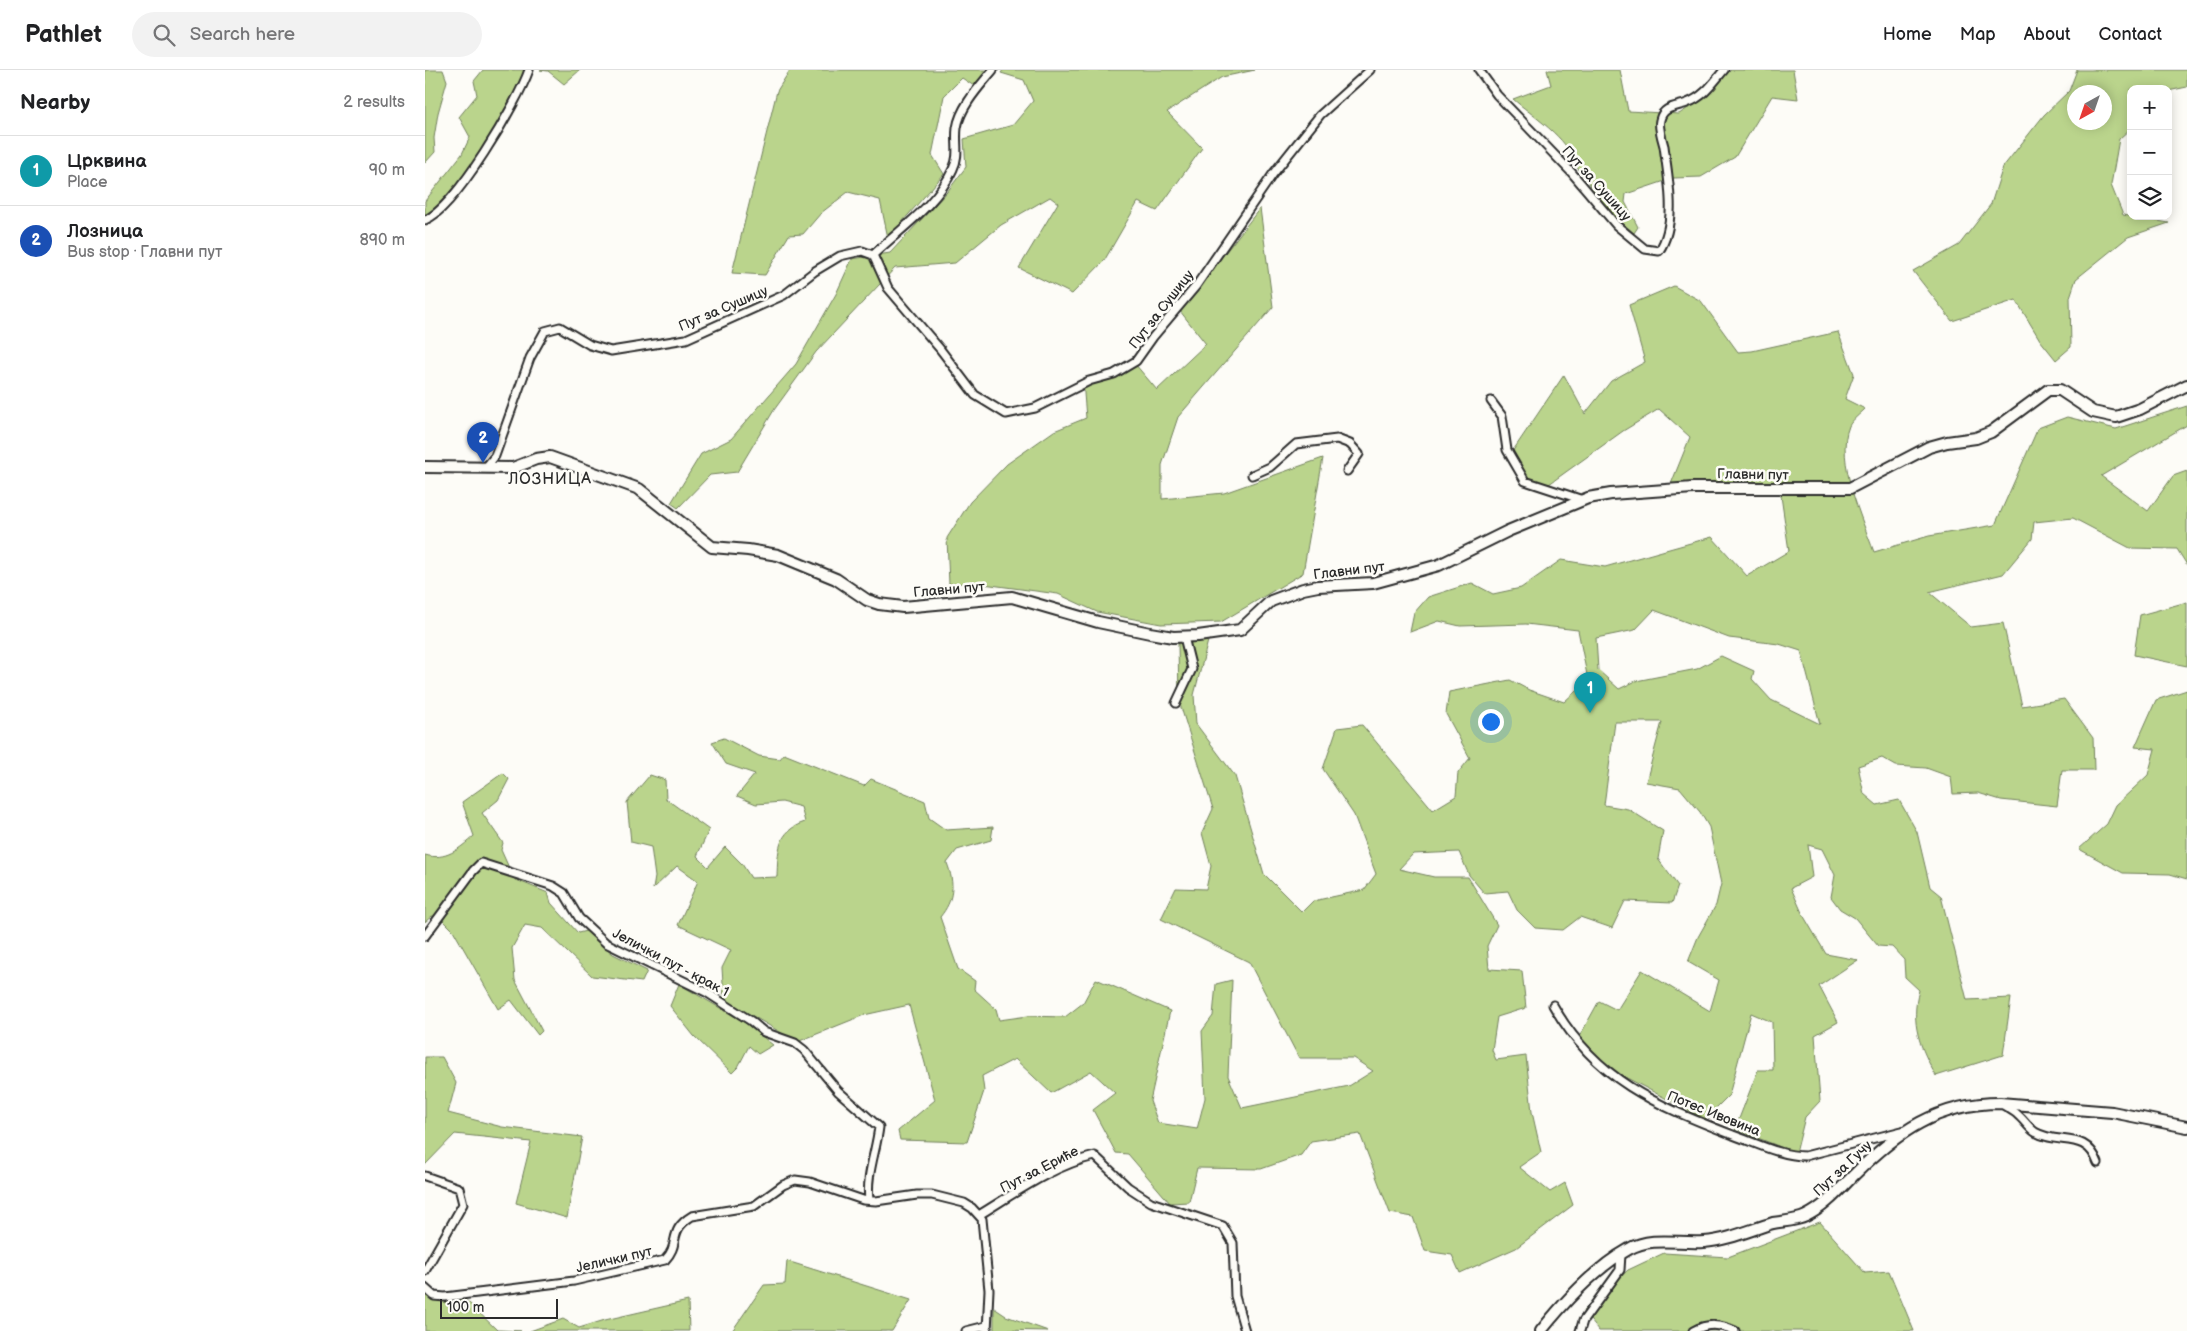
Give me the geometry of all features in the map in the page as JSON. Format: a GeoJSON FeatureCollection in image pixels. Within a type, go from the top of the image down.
{"type":"FeatureCollection","features":[{"type":"Feature","properties":{"kind":"street"},"geometry":{"type":"LineString","coordinates":[[425,220],[442,205],[471,173],[512,108],[529,70]]}},
{"type":"Feature","properties":{"kind":"street"},"geometry":{"type":"LineString","coordinates":[[873,255],[935,197],[947,182],[958,156],[959,121],[978,89],[993,70]]}},
{"type":"Feature","properties":{"kind":"street","name":"Пут за Сушицу"},"geometry":{"type":"LineString","coordinates":[[486,466],[495,456],[529,358],[545,331],[560,327],[590,345],[611,351],[686,339],[783,295],[815,271],[840,256],[861,251],[873,255],[888,288],[940,349],[975,395],[1006,414],[1035,408],[1089,381],[1114,374],[1136,361],[1153,337],[1196,286],[1273,174],[1320,115],[1370,70]]}},
{"type":"Feature","properties":{"kind":"street","name":"Пут за Сушицу"},"geometry":{"type":"LineString","coordinates":[[1479,70],[1497,95],[1572,173],[1616,225],[1645,249],[1659,250],[1666,240],[1669,217],[1669,182],[1660,120],[1670,107],[1688,103],[1701,96],[1724,70]]}},
{"type":"Feature","properties":{"kind":"street","name":"Главни пут"},"geometry":{"type":"LineString","coordinates":[[425,466],[513,468],[536,459],[551,457],[639,489],[712,547],[778,555],[836,579],[867,600],[879,604],[903,607],[1012,597],[1098,622],[1150,633],[1184,636],[1240,630],[1271,602],[1303,590],[1331,585],[1373,583],[1426,569],[1453,559],[1508,531],[1583,500],[1611,494],[1693,488],[1850,488],[1929,447],[1947,442],[1976,438],[1991,432],[2047,390],[2060,390],[2093,412],[2110,417],[2122,416],[2140,409],[2187,385]]}},
{"type":"Feature","properties":{"kind":"street"},"geometry":{"type":"LineString","coordinates":[[1491,401],[1502,416],[1507,450],[1525,482],[1583,500]]}},
{"type":"Feature","properties":{"kind":"street"},"geometry":{"type":"LineString","coordinates":[[1252,475],[1270,467],[1295,444],[1337,439],[1350,444],[1359,454],[1347,471]]}},
{"type":"Feature","properties":{"kind":"street"},"geometry":{"type":"LineString","coordinates":[[1176,703],[1192,669],[1184,636]]}},
{"type":"Feature","properties":{"kind":"street","name":"Јелички пут - крак 1"},"geometry":{"type":"LineString","coordinates":[[425,936],[481,863],[553,886],[564,893],[579,918],[606,943],[706,992],[751,1021],[764,1032],[795,1043],[804,1050],[838,1091],[879,1126],[876,1152],[867,1184],[869,1200]]}},
{"type":"Feature","properties":{"kind":"street","name":"Потес Ивовина"},"geometry":{"type":"LineString","coordinates":[[1553,1005],[1567,1030],[1611,1076],[1673,1111],[1761,1145],[1795,1156],[1805,1156],[1903,1131]]}},
{"type":"Feature","properties":{"kind":"street","name":"Пут за Гучу"},"geometry":{"type":"LineString","coordinates":[[1541,1331],[1568,1300],[1621,1254],[1641,1244],[1655,1241],[1718,1240],[1773,1224],[1803,1218],[1822,1206],[1867,1162],[1903,1131],[1956,1108],[1982,1103],[2000,1103],[2112,1112],[2187,1127]]}},
{"type":"Feature","properties":{"kind":"street"},"geometry":{"type":"LineString","coordinates":[[2000,1103],[2018,1114],[2034,1131],[2049,1137],[2080,1141],[2094,1153],[2098,1163]]}},
{"type":"Feature","properties":{"kind":"street","name":"Пут за Ериће"},"geometry":{"type":"LineString","coordinates":[[979,1215],[1031,1184],[1079,1159],[1095,1156],[1128,1187],[1151,1202],[1223,1226],[1233,1243],[1235,1296],[1245,1331]]}},
{"type":"Feature","properties":{"kind":"street"},"geometry":{"type":"LineString","coordinates":[[425,1176],[459,1188],[463,1196],[463,1204],[425,1271]]}},
{"type":"Feature","properties":{"kind":"street","name":"Јелички пут"},"geometry":{"type":"LineString","coordinates":[[425,1288],[434,1296],[445,1297],[575,1281],[665,1260],[672,1253],[675,1234],[679,1225],[686,1219],[692,1216],[753,1206],[783,1185],[795,1180],[869,1200],[932,1195],[964,1203],[979,1215]]}},
{"type":"Feature","properties":{"kind":"street"},"geometry":{"type":"LineString","coordinates":[[966,1331],[986,1329],[989,1290],[984,1238],[979,1215]]}},
{"type":"Feature","properties":{"kind":"street"},"geometry":{"type":"LineString","coordinates":[[1580,1331],[1583,1321],[1620,1270],[1621,1254]]}},
{"type":"Feature","properties":{"kind":"street"},"geometry":{"type":"LineString","coordinates":[[1693,1331],[1708,1324],[1735,1331]]}},
{"type":"Feature","properties":{"kind":"green space"},"geometry":{"type":"Polygon","coordinates":[[[425,70],[443,70],[447,81],[438,113],[434,138],[435,152],[425,163],[425,70]]]}},
{"type":"Feature","properties":{"kind":"green space"},"geometry":{"type":"Polygon","coordinates":[[[483,70],[529,70],[471,173],[425,220],[425,201],[462,154],[470,137],[459,117],[477,95],[474,81],[483,70]]]}},
{"type":"Feature","properties":{"kind":"green space"},"geometry":{"type":"Polygon","coordinates":[[[540,70],[580,70],[564,84],[548,71],[540,70]]]}},
{"type":"Feature","properties":{"kind":"green space"},"geometry":{"type":"Polygon","coordinates":[[[790,70],[992,70],[977,88],[962,78],[944,96],[932,155],[944,174],[888,238],[880,200],[848,192],[821,213],[803,234],[789,235],[765,275],[732,273],[777,91],[790,70]]]}},
{"type":"Feature","properties":{"kind":"green space"},"geometry":{"type":"Polygon","coordinates":[[[1003,70],[1255,70],[1222,77],[1167,112],[1202,148],[1157,211],[1138,202],[1104,261],[1072,294],[1019,268],[1058,203],[1050,197],[1001,225],[955,263],[895,268],[816,352],[774,410],[737,472],[710,475],[678,508],[671,503],[701,454],[731,439],[796,364],[836,294],[852,259],[890,253],[947,192],[966,167],[964,139],[1013,125],[1033,101],[1024,80],[1001,73],[1003,70]]]}},
{"type":"Feature","properties":{"kind":"green space"},"geometry":{"type":"Polygon","coordinates":[[[1547,70],[1620,70],[1628,111],[1679,114],[1699,101],[1731,70],[1793,70],[1798,99],[1772,96],[1735,157],[1701,177],[1674,178],[1626,194],[1625,202],[1638,227],[1634,233],[1612,214],[1573,162],[1571,154],[1558,136],[1513,99],[1551,85],[1547,70]]]}},
{"type":"Feature","properties":{"kind":"green space"},"geometry":{"type":"Polygon","coordinates":[[[2077,70],[2187,70],[2187,87],[2172,90],[2172,85],[2127,85],[2127,132],[2119,139],[2111,185],[2123,215],[2127,216],[2127,220],[2152,220],[2169,223],[2128,237],[2076,279],[2070,297],[2071,347],[2056,360],[2040,340],[2016,300],[1952,321],[1913,271],[1959,245],[1991,204],[2003,167],[2044,115],[2067,93],[2067,130],[2112,130],[2112,85],[2071,85],[2077,70]]]}},
{"type":"Feature","properties":{"kind":"green space"},"geometry":{"type":"Polygon","coordinates":[[[1260,208],[1273,307],[1178,417],[1162,465],[1162,499],[1224,493],[1323,458],[1303,573],[1221,622],[1161,624],[1097,612],[1058,594],[976,583],[949,584],[947,538],[970,502],[1007,464],[1054,431],[1086,418],[1083,381],[1135,364],[1157,390],[1206,344],[1180,311],[1260,208]]]}},
{"type":"Feature","properties":{"kind":"green space"},"geometry":{"type":"Polygon","coordinates":[[[1674,286],[1701,301],[1738,352],[1752,351],[1838,332],[1854,374],[1845,399],[1865,409],[1849,426],[1845,455],[1857,507],[1874,552],[1929,536],[1995,525],[2038,428],[2067,417],[2116,429],[2187,406],[2187,425],[2101,476],[2148,511],[2173,476],[2187,471],[2187,565],[2177,549],[2130,548],[2073,518],[2034,522],[2032,539],[2003,574],[1929,592],[1971,627],[2003,623],[2022,706],[2064,699],[2093,738],[2094,770],[2062,770],[2057,806],[2001,800],[1978,793],[1953,794],[1951,777],[1926,768],[1896,766],[1882,758],[1858,766],[1864,794],[1877,805],[1899,800],[1917,832],[1930,887],[1941,896],[1967,1000],[2011,998],[2003,1055],[1936,1076],[1921,1045],[1916,1025],[1916,1002],[1919,990],[1905,977],[1904,960],[1892,947],[1878,946],[1855,918],[1840,909],[1831,897],[1835,875],[1822,849],[1808,845],[1812,877],[1791,888],[1803,915],[1826,954],[1858,960],[1819,986],[1838,1022],[1815,1035],[1820,1101],[1805,1117],[1796,1153],[1735,1129],[1758,1070],[1773,1070],[1772,1022],[1751,1013],[1729,1095],[1705,1119],[1606,1067],[1578,1039],[1599,1001],[1617,1010],[1642,970],[1710,1011],[1719,980],[1688,962],[1698,937],[1716,905],[1721,884],[1709,827],[1700,812],[1680,788],[1646,782],[1662,722],[1615,722],[1604,805],[1628,809],[1663,831],[1658,859],[1678,886],[1672,903],[1625,901],[1612,928],[1580,917],[1563,930],[1535,928],[1517,910],[1508,891],[1484,893],[1469,875],[1459,852],[1413,854],[1399,869],[1434,877],[1468,877],[1497,925],[1487,946],[1489,969],[1522,971],[1526,1008],[1497,1017],[1492,1050],[1496,1060],[1526,1056],[1532,1112],[1541,1152],[1519,1167],[1550,1192],[1565,1183],[1573,1205],[1516,1248],[1460,1273],[1452,1255],[1425,1251],[1413,1217],[1390,1213],[1360,1134],[1311,1141],[1301,1155],[1261,1169],[1197,1168],[1189,1202],[1170,1203],[1128,1154],[1116,1153],[1093,1110],[1115,1093],[1091,1071],[1051,1093],[1015,1059],[982,1076],[984,1091],[967,1142],[900,1140],[898,1131],[935,1100],[909,1005],[864,1015],[797,1042],[724,999],[722,968],[731,950],[678,925],[698,881],[677,866],[653,889],[655,877],[651,847],[631,842],[627,802],[650,775],[665,780],[666,799],[709,830],[697,856],[708,867],[725,847],[742,864],[751,878],[777,877],[779,851],[784,837],[796,826],[805,822],[801,807],[782,802],[756,804],[737,796],[755,774],[726,764],[712,742],[724,738],[759,756],[780,759],[784,754],[864,786],[871,779],[925,801],[929,818],[946,830],[993,827],[991,840],[957,850],[947,863],[952,892],[945,911],[940,917],[958,969],[975,981],[974,989],[996,1009],[999,1020],[1028,1016],[1065,1017],[1083,1003],[1096,979],[1170,1011],[1150,1101],[1158,1123],[1197,1129],[1205,1098],[1202,1031],[1213,1016],[1216,984],[1232,980],[1228,1076],[1242,1108],[1349,1086],[1373,1071],[1353,1058],[1299,1058],[1249,962],[1161,919],[1176,888],[1206,889],[1211,866],[1202,833],[1213,809],[1179,701],[1178,643],[1209,637],[1194,695],[1196,724],[1235,776],[1264,874],[1302,912],[1313,901],[1364,890],[1376,874],[1354,815],[1323,769],[1337,728],[1362,725],[1433,810],[1456,796],[1458,773],[1470,758],[1446,714],[1449,692],[1510,680],[1529,690],[1564,702],[1588,680],[1578,630],[1526,624],[1460,626],[1439,621],[1410,632],[1414,613],[1428,597],[1472,583],[1493,594],[1521,588],[1561,560],[1605,567],[1712,537],[1747,576],[1789,551],[1780,489],[1669,489],[1690,437],[1659,409],[1623,431],[1545,487],[1525,481],[1510,455],[1564,375],[1585,414],[1611,381],[1645,362],[1629,305],[1674,286]],[[1654,610],[1635,630],[1596,638],[1598,670],[1619,689],[1636,681],[1697,669],[1721,656],[1754,671],[1752,679],[1771,700],[1820,724],[1801,651],[1779,644],[1729,638],[1654,610]]]}},
{"type":"Feature","properties":{"kind":"green space"},"geometry":{"type":"Polygon","coordinates":[[[2187,602],[2187,666],[2134,655],[2140,615],[2187,602]]]}},
{"type":"Feature","properties":{"kind":"green space"},"geometry":{"type":"Polygon","coordinates":[[[2187,690],[2187,879],[2170,874],[2123,873],[2079,849],[2107,824],[2116,805],[2148,775],[2155,749],[2135,747],[2156,700],[2187,690]]]}},
{"type":"Feature","properties":{"kind":"green space"},"geometry":{"type":"Polygon","coordinates":[[[503,773],[509,779],[498,800],[482,813],[503,843],[501,850],[514,879],[548,893],[551,903],[578,933],[586,931],[613,954],[647,971],[642,982],[592,976],[542,928],[525,925],[512,948],[515,980],[542,1031],[538,1035],[511,1000],[498,1009],[453,930],[443,920],[432,916],[425,922],[425,855],[439,856],[452,853],[474,836],[462,802],[503,773]]]}},
{"type":"Feature","properties":{"kind":"green space"},"geometry":{"type":"Polygon","coordinates":[[[679,984],[744,1022],[773,1045],[758,1054],[749,1046],[738,1067],[732,1073],[694,1036],[670,1006],[679,984]]]}},
{"type":"Feature","properties":{"kind":"green space"},"geometry":{"type":"Polygon","coordinates":[[[425,1057],[442,1057],[456,1083],[448,1113],[502,1127],[582,1137],[567,1218],[516,1203],[531,1142],[455,1134],[425,1165],[425,1057]]]}},
{"type":"Feature","properties":{"kind":"green space"},"geometry":{"type":"Polygon","coordinates":[[[1820,1222],[1865,1273],[1889,1271],[1914,1331],[1599,1331],[1583,1311],[1628,1270],[1664,1253],[1728,1257],[1820,1222]]]}},
{"type":"Feature","properties":{"kind":"green space"},"geometry":{"type":"Polygon","coordinates":[[[787,1261],[911,1300],[892,1331],[732,1331],[764,1285],[785,1284],[787,1261]]]}},
{"type":"Feature","properties":{"kind":"green space"},"geometry":{"type":"Polygon","coordinates":[[[425,1295],[467,1301],[497,1330],[521,1331],[425,1331],[425,1295]]]}},
{"type":"Feature","properties":{"kind":"green space"},"geometry":{"type":"Polygon","coordinates":[[[688,1301],[689,1331],[530,1331],[563,1319],[579,1328],[605,1320],[688,1301]]]}},
{"type":"Feature","properties":{"kind":"green space"},"geometry":{"type":"Polygon","coordinates":[[[994,1308],[1006,1316],[1048,1331],[994,1330],[994,1308]]]}},
{"type":"Feature","properties":{"kind":"place","name":"Лозница"},"geometry":{"type":"Point","coordinates":[483,463]}},
{"type":"Feature","properties":{"kind":"place","name":"Црквина"},"geometry":{"type":"Point","coordinates":[1590,713]}},
{"type":"Feature","properties":{"kind":"district","name":"ЛОЗНИЦА"},"geometry":{"type":"Point","coordinates":[550,478]}}]}
